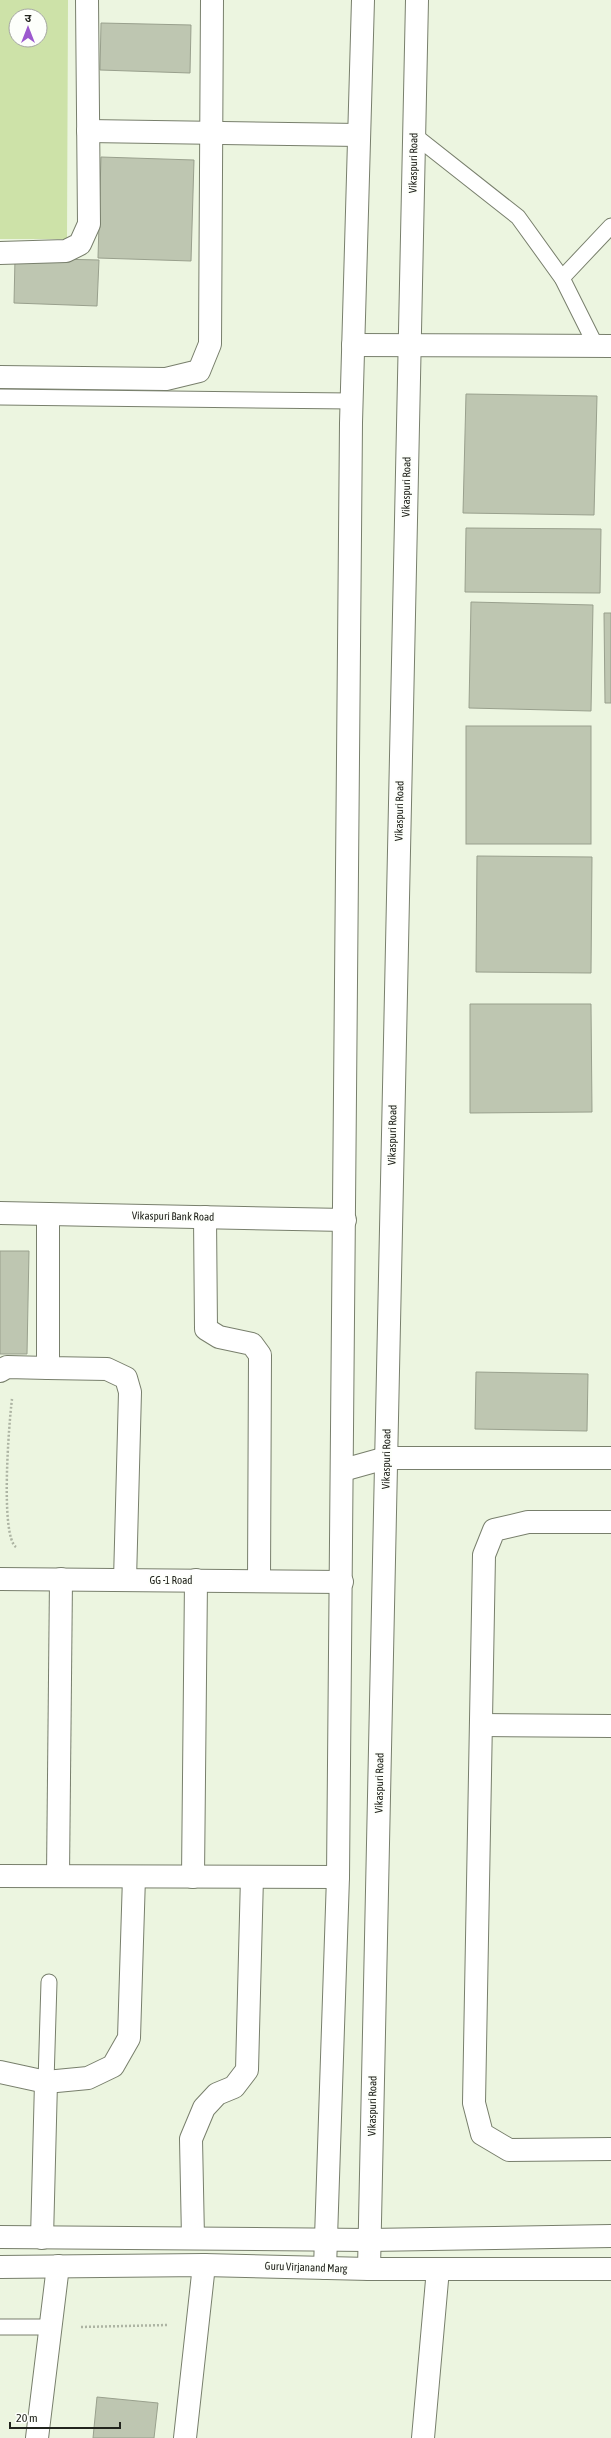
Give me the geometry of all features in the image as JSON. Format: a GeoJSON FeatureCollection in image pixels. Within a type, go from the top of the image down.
{"type":"FeatureCollection","features":[{"type":"Feature","properties":{"kind":"street"},"geometry":{"type":"LineString","coordinates":[[0,253],[66,251],[80,244],[89,224],[87,0]]}},
{"type":"Feature","properties":{"kind":"street"},"geometry":{"type":"LineString","coordinates":[[0,377],[166,378],[199,371],[210,344],[212,0]]}},
{"type":"Feature","properties":{"kind":"street"},"geometry":{"type":"LineString","coordinates":[[326,2268],[338,1877],[343,1470],[351,401],[363,0]]}},
{"type":"Feature","properties":{"kind":"street","name":"Vikaspuri Road"},"geometry":{"type":"LineString","coordinates":[[369,2269],[417,0]]}},
{"type":"Feature","properties":{"kind":"street"},"geometry":{"type":"LineString","coordinates":[[88,131],[359,135]]}},
{"type":"Feature","properties":{"kind":"street"},"geometry":{"type":"LineString","coordinates":[[353,345],[603,346]]}},
{"type":"Feature","properties":{"kind":"street","name":"Vikaspuri Bank Road"},"geometry":{"type":"LineString","coordinates":[[0,1213],[345,1220]]}},
{"type":"Feature","properties":{"kind":"street"},"geometry":{"type":"LineString","coordinates":[[48,1214],[48,1368]]}},
{"type":"Feature","properties":{"kind":"street"},"geometry":{"type":"LineString","coordinates":[[205,1217],[206,1329],[219,1337],[252,1344],[260,1355],[259,1581]]}},
{"type":"Feature","properties":{"kind":"street"},"geometry":{"type":"LineString","coordinates":[[0,1371],[7,1367],[107,1369],[126,1378],[130,1392],[125,1580]]}},
{"type":"Feature","properties":{"kind":"street"},"geometry":{"type":"LineString","coordinates":[[343,1470],[386,1458],[611,1458]]}},
{"type":"Feature","properties":{"kind":"street"},"geometry":{"type":"LineString","coordinates":[[611,1522],[528,1522],[494,1530],[484,1555],[474,2103],[482,2134],[509,2150],[611,2149]]}},
{"type":"Feature","properties":{"kind":"street","name":"GG -1 Road"},"geometry":{"type":"LineString","coordinates":[[0,1579],[342,1582]]}},
{"type":"Feature","properties":{"kind":"street"},"geometry":{"type":"LineString","coordinates":[[58,1876],[62,1579]]}},
{"type":"Feature","properties":{"kind":"street"},"geometry":{"type":"LineString","coordinates":[[194,1876],[196,1580]]}},
{"type":"Feature","properties":{"kind":"street"},"geometry":{"type":"LineString","coordinates":[[481,1725],[611,1726]]}},
{"type":"Feature","properties":{"kind":"street"},"geometry":{"type":"LineString","coordinates":[[0,1876],[338,1877]]}},
{"type":"Feature","properties":{"kind":"street"},"geometry":{"type":"LineString","coordinates":[[0,2072],[46,2082],[88,2078],[113,2066],[128,2038],[134,1876]]}},
{"type":"Feature","properties":{"kind":"street"},"geometry":{"type":"LineString","coordinates":[[194,2238],[191,2139],[204,2108],[216,2094],[234,2087],[247,2070],[252,1877]]}},
{"type":"Feature","properties":{"kind":"street"},"geometry":{"type":"LineString","coordinates":[[42,2238],[46,2082]]}},
{"type":"Feature","properties":{"kind":"street"},"geometry":{"type":"LineString","coordinates":[[0,2237],[369,2240],[611,2236]]}},
{"type":"Feature","properties":{"kind":"street"},"geometry":{"type":"LineString","coordinates":[[185,2438],[204,2265]]}},
{"type":"Feature","properties":{"kind":"street","name":"Guru Virjanand Marg"},"geometry":{"type":"LineString","coordinates":[[0,2267],[204,2265],[369,2269],[611,2269]]}},
{"type":"Feature","properties":{"kind":"street"},"geometry":{"type":"LineString","coordinates":[[37,2438],[58,2266]]}},
{"type":"Feature","properties":{"kind":"street"},"geometry":{"type":"LineString","coordinates":[[423,2438],[438,2269]]}},
{"type":"Feature","properties":{"kind":"lane"},"geometry":{"type":"LineString","coordinates":[[414,135],[518,217],[562,278],[603,346]]}},
{"type":"Feature","properties":{"kind":"lane"},"geometry":{"type":"LineString","coordinates":[[562,278],[611,226]]}},
{"type":"Feature","properties":{"kind":"lane"},"geometry":{"type":"LineString","coordinates":[[0,397],[351,401]]}},
{"type":"Feature","properties":{"kind":"lane"},"geometry":{"type":"LineString","coordinates":[[46,2082],[49,1982]]}},
{"type":"Feature","properties":{"kind":"lane"},"geometry":{"type":"LineString","coordinates":[[0,2327],[50,2327]]}},
{"type":"Feature","properties":{"kind":"path"},"geometry":{"type":"LineString","coordinates":[[13,1397],[6,1509],[9,1536],[14,1546],[20,1549]]}},
{"type":"Feature","properties":{"kind":"path"},"geometry":{"type":"LineString","coordinates":[[50,2327],[198,2325]]}},
{"type":"Feature","properties":{"kind":"green space"},"geometry":{"type":"Polygon","coordinates":[[[0,0],[68,0],[67,239],[0,239],[0,0]]]}},
{"type":"Feature","properties":{"kind":"building"},"geometry":{"type":"Polygon","coordinates":[[[101,23],[191,25],[190,73],[100,70],[101,23]]]}},
{"type":"Feature","properties":{"kind":"building"},"geometry":{"type":"Polygon","coordinates":[[[101,157],[194,160],[191,261],[98,258],[101,157]]]}},
{"type":"Feature","properties":{"kind":"building"},"geometry":{"type":"Polygon","coordinates":[[[15,258],[99,260],[97,306],[14,303],[15,258]]]}},
{"type":"Feature","properties":{"kind":"building"},"geometry":{"type":"Polygon","coordinates":[[[466,394],[597,396],[594,515],[463,513],[466,394]]]}},
{"type":"Feature","properties":{"kind":"building"},"geometry":{"type":"Polygon","coordinates":[[[466,528],[601,529],[600,593],[465,592],[466,528]]]}},
{"type":"Feature","properties":{"kind":"building"},"geometry":{"type":"Polygon","coordinates":[[[471,602],[593,605],[591,711],[469,708],[471,602]]]}},
{"type":"Feature","properties":{"kind":"building"},"geometry":{"type":"Polygon","coordinates":[[[604,613],[611,613],[611,703],[605,703],[604,613]]]}},
{"type":"Feature","properties":{"kind":"building"},"geometry":{"type":"Polygon","coordinates":[[[466,726],[591,726],[591,844],[466,844],[466,726]]]}},
{"type":"Feature","properties":{"kind":"building"},"geometry":{"type":"Polygon","coordinates":[[[477,856],[592,857],[591,973],[476,972],[477,856]]]}},
{"type":"Feature","properties":{"kind":"building"},"geometry":{"type":"Polygon","coordinates":[[[470,1004],[591,1004],[592,1112],[470,1113],[470,1004]]]}},
{"type":"Feature","properties":{"kind":"building"},"geometry":{"type":"Polygon","coordinates":[[[0,1251],[29,1251],[27,1354],[0,1354],[0,1251]]]}},
{"type":"Feature","properties":{"kind":"building"},"geometry":{"type":"Polygon","coordinates":[[[476,1372],[588,1374],[587,1431],[475,1429],[476,1372]]]}},
{"type":"Feature","properties":{"kind":"building"},"geometry":{"type":"Polygon","coordinates":[[[97,2397],[158,2403],[154,2438],[93,2438],[97,2397]]]}}]}
